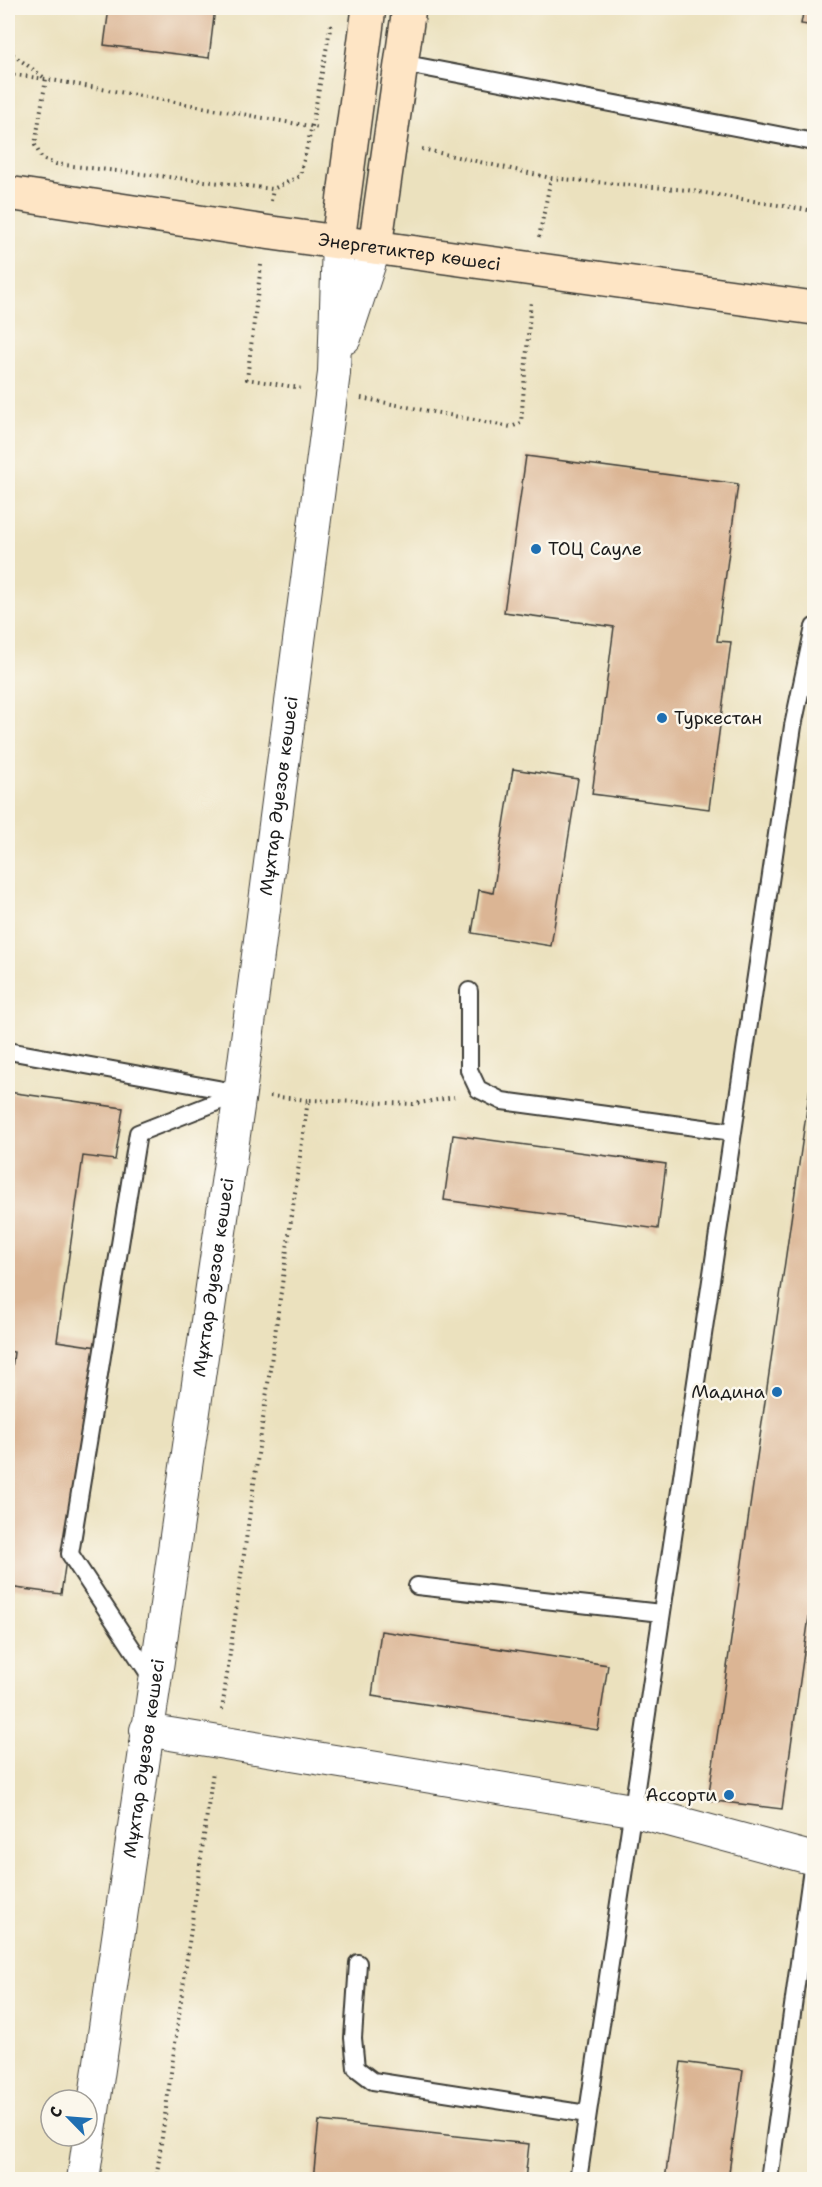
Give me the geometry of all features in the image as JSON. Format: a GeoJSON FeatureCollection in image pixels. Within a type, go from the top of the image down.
{"type":"FeatureCollection","features":[{"type":"Feature","properties":{"kind":"main road","name":"Мұхтар Әуезов көшесі"},"geometry":{"type":"LineString","coordinates":[[338,241],[369,8]]}},
{"type":"Feature","properties":{"kind":"main road","name":"Мұхтар Әуезов көшесі"},"geometry":{"type":"LineString","coordinates":[[375,247],[408,8]]}},
{"type":"Feature","properties":{"kind":"main road","name":"Энергетиктер көшесі"},"geometry":{"type":"LineString","coordinates":[[8,193],[265,232],[814,308]]}},
{"type":"Feature","properties":{"kind":"street","name":"Мұхтар Әуезов көшесі"},"geometry":{"type":"LineString","coordinates":[[83,2180],[146,1730],[240,1093],[332,383],[338,241]]}},
{"type":"Feature","properties":{"kind":"street","name":"Мұхтар Әуезов көшесі"},"geometry":{"type":"LineString","coordinates":[[332,383],[375,247]]}},
{"type":"Feature","properties":{"kind":"street"},"geometry":{"type":"LineString","coordinates":[[146,1730],[632,1810],[814,1857]]}},
{"type":"Feature","properties":{"kind":"lane"},"geometry":{"type":"LineString","coordinates":[[401,63],[814,142]]}},
{"type":"Feature","properties":{"kind":"lane"},"geometry":{"type":"LineString","coordinates":[[578,2180],[793,726],[814,627]]}},
{"type":"Feature","properties":{"kind":"lane"},"geometry":{"type":"LineString","coordinates":[[469,991],[469,1070],[478,1089],[502,1101],[733,1132]]}},
{"type":"Feature","properties":{"kind":"lane"},"geometry":{"type":"LineString","coordinates":[[8,1051],[240,1093]]}},
{"type":"Feature","properties":{"kind":"lane"},"geometry":{"type":"LineString","coordinates":[[154,1681],[70,1554],[138,1133],[240,1093]]}},
{"type":"Feature","properties":{"kind":"lane"},"geometry":{"type":"LineString","coordinates":[[417,1586],[661,1613]]}},
{"type":"Feature","properties":{"kind":"lane"},"geometry":{"type":"LineString","coordinates":[[769,2180],[814,1857]]}},
{"type":"Feature","properties":{"kind":"lane"},"geometry":{"type":"LineString","coordinates":[[358,1963],[353,2038],[356,2068],[373,2081],[587,2114]]}},
{"type":"Feature","properties":{"kind":"path"},"geometry":{"type":"LineString","coordinates":[[8,51],[46,79],[35,145],[42,159],[56,164],[273,189],[300,176],[312,126],[332,18]]}},
{"type":"Feature","properties":{"kind":"path"},"geometry":{"type":"LineString","coordinates":[[265,232],[247,379],[332,383],[512,427],[521,423],[533,269],[551,178]]}},
{"type":"Feature","properties":{"kind":"path"},"geometry":{"type":"LineString","coordinates":[[156,2180],[308,1100],[414,1104],[445,1100],[478,1089]]}},
{"type":"Feature","properties":{"kind":"building"},"geometry":{"type":"Polygon","coordinates":[[[109,8],[215,8],[209,58],[104,45],[109,8]]]}},
{"type":"Feature","properties":{"kind":"building"},"geometry":{"type":"Polygon","coordinates":[[[804,8],[814,8],[814,26],[801,24],[804,8]]]}},
{"type":"Feature","properties":{"kind":"building"},"geometry":{"type":"Polygon","coordinates":[[[526,456],[738,484],[717,641],[731,642],[709,809],[592,794],[614,627],[504,612],[526,456]]]}},
{"type":"Feature","properties":{"kind":"building"},"geometry":{"type":"Polygon","coordinates":[[[513,769],[578,779],[551,946],[472,933],[479,890],[493,893],[513,769]]]}},
{"type":"Feature","properties":{"kind":"building"},"geometry":{"type":"Polygon","coordinates":[[[813,1066],[814,1581],[782,1809],[708,1800],[813,1066]]]}},
{"type":"Feature","properties":{"kind":"building"},"geometry":{"type":"Polygon","coordinates":[[[8,1092],[123,1108],[115,1160],[83,1156],[57,1341],[97,1347],[61,1594],[8,1587],[8,1399],[14,1352],[8,1351],[8,1092]]]}},
{"type":"Feature","properties":{"kind":"building"},"geometry":{"type":"Polygon","coordinates":[[[453,1135],[666,1164],[658,1229],[444,1200],[453,1135]]]}},
{"type":"Feature","properties":{"kind":"building"},"geometry":{"type":"Polygon","coordinates":[[[381,1631],[608,1665],[598,1730],[372,1696],[381,1631]]]}},
{"type":"Feature","properties":{"kind":"building"},"geometry":{"type":"Polygon","coordinates":[[[681,2062],[743,2070],[728,2180],[665,2180],[681,2062]]]}},
{"type":"Feature","properties":{"kind":"building"},"geometry":{"type":"Polygon","coordinates":[[[319,2121],[529,2144],[525,2180],[313,2180],[319,2121]]]}},
{"type":"Feature","properties":{"kind":"place","name":"ТОЦ Сауле"},"geometry":{"type":"Point","coordinates":[536,549]}},
{"type":"Feature","properties":{"kind":"place","name":"Туркестан"},"geometry":{"type":"Point","coordinates":[662,718]}},
{"type":"Feature","properties":{"kind":"place","name":"Мадина"},"geometry":{"type":"Point","coordinates":[777,1392]}},
{"type":"Feature","properties":{"kind":"place","name":"Ассорти"},"geometry":{"type":"Point","coordinates":[729,1795]}}]}
